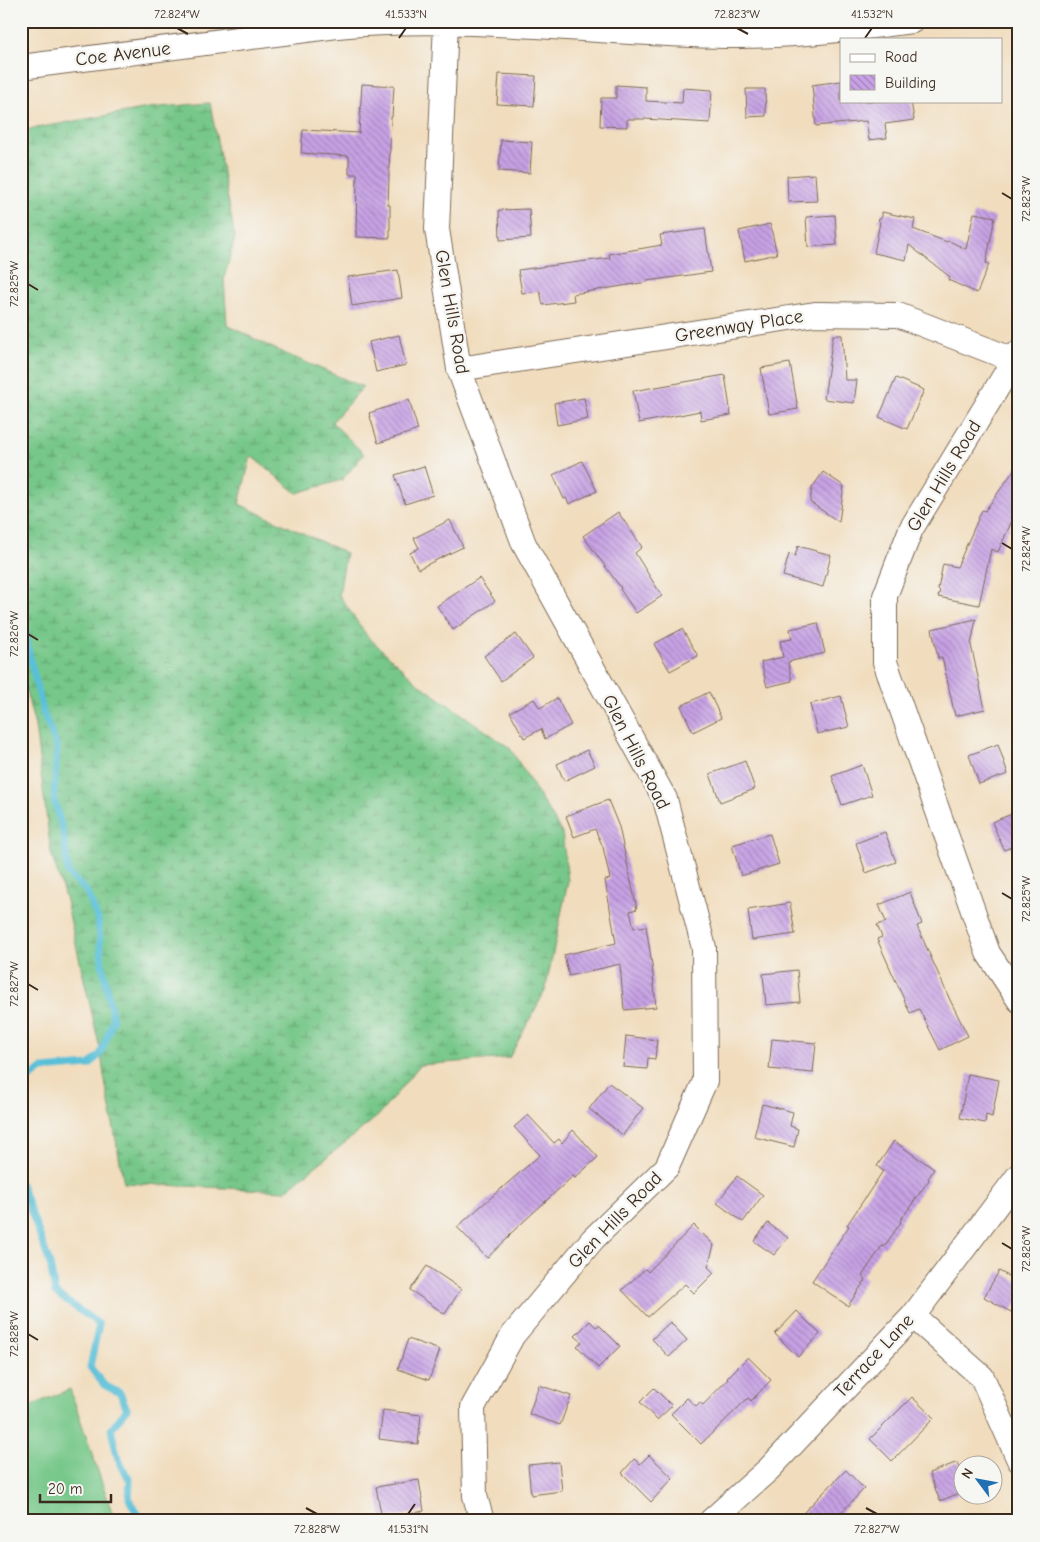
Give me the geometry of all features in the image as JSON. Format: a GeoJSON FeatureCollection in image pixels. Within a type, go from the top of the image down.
{"type":"FeatureCollection","features":[{"type":"Feature","properties":{"kind":"street","name":"Coe Avenue"},"geometry":{"type":"LineString","coordinates":[[21,67],[377,22],[446,22],[684,34],[776,36],[912,21]]}},
{"type":"Feature","properties":{"kind":"street","name":"Glen Hills Road"},"geometry":{"type":"LineString","coordinates":[[446,22],[437,229],[459,369],[524,544],[664,799],[704,948],[705,1081],[667,1166],[593,1239],[513,1335],[473,1407],[475,1496],[482,1521]]}},
{"type":"Feature","properties":{"kind":"street","name":"Greenway Place"},"geometry":{"type":"LineString","coordinates":[[459,369],[815,314],[898,316],[1016,356]]}},
{"type":"Feature","properties":{"kind":"street","name":"Glen Hills Road"},"geometry":{"type":"LineString","coordinates":[[1016,356],[911,529],[885,596],[885,615],[886,662],[892,681],[988,953],[1019,1000]]}},
{"type":"Feature","properties":{"kind":"street","name":"Terrace Lane"},"geometry":{"type":"LineString","coordinates":[[711,1521],[769,1469],[912,1316],[1019,1175]]}},
{"type":"Feature","properties":{"kind":"street"},"geometry":{"type":"LineString","coordinates":[[912,1316],[982,1377],[1019,1460]]}},
{"type":"Feature","properties":{"kind":"green space"},"geometry":{"type":"Polygon","coordinates":[[[210,103],[235,237],[224,279],[227,325],[277,350],[363,387],[332,422],[364,454],[342,480],[297,493],[251,456],[239,504],[346,553],[339,595],[367,636],[419,684],[510,748],[562,833],[568,881],[545,991],[509,1058],[420,1065],[378,1116],[285,1191],[124,1183],[101,1053],[65,897],[51,853],[35,726],[21,672],[21,130],[148,108],[210,103]]]}},
{"type":"Feature","properties":{"kind":"green space"},"geometry":{"type":"Polygon","coordinates":[[[70,1389],[115,1521],[21,1521],[21,1410],[70,1389]]]}},
{"type":"Feature","properties":{"kind":"building"},"geometry":{"type":"Polygon","coordinates":[[[499,74],[536,76],[534,106],[497,104],[499,74]]]}},
{"type":"Feature","properties":{"kind":"building"},"geometry":{"type":"Polygon","coordinates":[[[840,81],[840,102],[911,102],[914,120],[885,124],[887,138],[869,140],[866,121],[816,126],[812,85],[840,81]]]}},
{"type":"Feature","properties":{"kind":"building"},"geometry":{"type":"Polygon","coordinates":[[[362,84],[394,86],[388,205],[390,205],[390,238],[356,237],[357,174],[349,174],[349,156],[301,153],[303,130],[359,133],[362,84]]]}},
{"type":"Feature","properties":{"kind":"building"},"geometry":{"type":"Polygon","coordinates":[[[616,85],[646,87],[646,101],[682,103],[683,88],[712,90],[710,123],[627,119],[627,127],[600,126],[601,98],[616,98],[616,85]]]}},
{"type":"Feature","properties":{"kind":"building"},"geometry":{"type":"Polygon","coordinates":[[[746,89],[765,89],[766,116],[747,117],[746,89]]]}},
{"type":"Feature","properties":{"kind":"building"},"geometry":{"type":"Polygon","coordinates":[[[501,140],[532,142],[530,173],[499,171],[501,140]]]}},
{"type":"Feature","properties":{"kind":"building"},"geometry":{"type":"Polygon","coordinates":[[[815,174],[817,201],[788,202],[787,176],[815,174]]]}},
{"type":"Feature","properties":{"kind":"building"},"geometry":{"type":"Polygon","coordinates":[[[529,209],[531,238],[500,240],[499,210],[529,209]]]}},
{"type":"Feature","properties":{"kind":"building"},"geometry":{"type":"Polygon","coordinates":[[[882,212],[915,219],[913,229],[966,249],[974,213],[995,217],[986,263],[989,264],[977,293],[948,280],[950,277],[909,245],[906,260],[874,253],[880,222],[878,220],[882,217],[882,212]]]}},
{"type":"Feature","properties":{"kind":"building"},"geometry":{"type":"Polygon","coordinates":[[[835,215],[837,245],[808,247],[806,217],[835,215]]]}},
{"type":"Feature","properties":{"kind":"building"},"geometry":{"type":"Polygon","coordinates":[[[770,224],[777,254],[745,261],[739,231],[770,224]]]}},
{"type":"Feature","properties":{"kind":"building"},"geometry":{"type":"Polygon","coordinates":[[[705,229],[711,272],[573,294],[574,301],[543,305],[540,291],[522,293],[518,270],[610,258],[609,254],[662,245],[660,235],[705,229]]]}},
{"type":"Feature","properties":{"kind":"building"},"geometry":{"type":"Polygon","coordinates":[[[398,270],[402,298],[352,306],[348,277],[398,270]]]}},
{"type":"Feature","properties":{"kind":"building"},"geometry":{"type":"Polygon","coordinates":[[[399,335],[406,365],[376,372],[369,342],[399,335]]]}},
{"type":"Feature","properties":{"kind":"building"},"geometry":{"type":"Polygon","coordinates":[[[833,335],[842,335],[845,380],[857,380],[854,403],[824,399],[833,335]]]}},
{"type":"Feature","properties":{"kind":"building"},"geometry":{"type":"Polygon","coordinates":[[[790,363],[798,409],[769,414],[761,368],[790,363]]]}},
{"type":"Feature","properties":{"kind":"building"},"geometry":{"type":"Polygon","coordinates":[[[725,375],[731,415],[701,420],[700,411],[639,423],[633,391],[725,375]]]}},
{"type":"Feature","properties":{"kind":"building"},"geometry":{"type":"Polygon","coordinates":[[[896,378],[924,390],[907,429],[879,417],[896,378]]]}},
{"type":"Feature","properties":{"kind":"building"},"geometry":{"type":"Polygon","coordinates":[[[584,398],[588,419],[557,425],[554,403],[584,398]]]}},
{"type":"Feature","properties":{"kind":"building"},"geometry":{"type":"Polygon","coordinates":[[[409,400],[418,430],[378,443],[369,413],[409,400]]]}},
{"type":"Feature","properties":{"kind":"building"},"geometry":{"type":"Polygon","coordinates":[[[582,461],[597,491],[569,504],[566,498],[564,499],[553,475],[582,461]]]}},
{"type":"Feature","properties":{"kind":"building"},"geometry":{"type":"Polygon","coordinates":[[[1019,463],[1019,505],[998,552],[991,549],[979,605],[938,597],[943,564],[957,567],[982,510],[985,511],[1019,463]]]}},
{"type":"Feature","properties":{"kind":"building"},"geometry":{"type":"Polygon","coordinates":[[[424,466],[433,495],[405,504],[395,475],[424,466]]]}},
{"type":"Feature","properties":{"kind":"building"},"geometry":{"type":"Polygon","coordinates":[[[823,472],[844,486],[839,522],[810,502],[812,488],[823,472]]]}},
{"type":"Feature","properties":{"kind":"building"},"geometry":{"type":"Polygon","coordinates":[[[618,512],[642,547],[635,553],[662,596],[636,613],[621,588],[583,536],[618,512]]]}},
{"type":"Feature","properties":{"kind":"building"},"geometry":{"type":"Polygon","coordinates":[[[450,520],[463,547],[418,569],[410,553],[419,548],[414,538],[450,520]]]}},
{"type":"Feature","properties":{"kind":"building"},"geometry":{"type":"Polygon","coordinates":[[[798,546],[831,555],[823,587],[783,576],[789,554],[795,556],[798,546]]]}},
{"type":"Feature","properties":{"kind":"building"},"geometry":{"type":"Polygon","coordinates":[[[479,578],[495,601],[453,630],[437,606],[479,578]]]}},
{"type":"Feature","properties":{"kind":"building"},"geometry":{"type":"Polygon","coordinates":[[[976,619],[971,645],[985,709],[955,716],[942,657],[938,658],[932,629],[976,619]]]}},
{"type":"Feature","properties":{"kind":"building"},"geometry":{"type":"Polygon","coordinates":[[[818,623],[825,653],[788,662],[792,681],[767,687],[761,662],[783,657],[780,641],[792,639],[790,629],[818,623]]]}},
{"type":"Feature","properties":{"kind":"building"},"geometry":{"type":"Polygon","coordinates":[[[682,629],[698,656],[670,671],[654,644],[682,629]]]}},
{"type":"Feature","properties":{"kind":"building"},"geometry":{"type":"Polygon","coordinates":[[[516,634],[533,658],[501,681],[484,656],[516,634]]]}},
{"type":"Feature","properties":{"kind":"building"},"geometry":{"type":"Polygon","coordinates":[[[709,692],[721,718],[693,732],[681,706],[709,692]]]}},
{"type":"Feature","properties":{"kind":"building"},"geometry":{"type":"Polygon","coordinates":[[[841,696],[849,727],[817,734],[810,704],[841,696]]]}},
{"type":"Feature","properties":{"kind":"building"},"geometry":{"type":"Polygon","coordinates":[[[557,698],[571,725],[545,739],[541,729],[524,738],[510,712],[534,699],[540,708],[557,698]]]}},
{"type":"Feature","properties":{"kind":"building"},"geometry":{"type":"Polygon","coordinates":[[[998,744],[1008,774],[979,784],[969,755],[998,744]]]}},
{"type":"Feature","properties":{"kind":"building"},"geometry":{"type":"Polygon","coordinates":[[[587,750],[595,766],[564,781],[557,764],[587,750]]]}},
{"type":"Feature","properties":{"kind":"building"},"geometry":{"type":"Polygon","coordinates":[[[745,761],[755,789],[720,802],[710,774],[745,761]]]}},
{"type":"Feature","properties":{"kind":"building"},"geometry":{"type":"Polygon","coordinates":[[[862,765],[872,795],[842,805],[832,776],[862,765]]]}},
{"type":"Feature","properties":{"kind":"building"},"geometry":{"type":"Polygon","coordinates":[[[608,800],[619,827],[637,909],[630,911],[634,928],[646,926],[656,1007],[624,1010],[620,964],[569,976],[564,955],[616,943],[605,880],[610,879],[603,847],[595,829],[574,837],[566,816],[608,800]]]}},
{"type":"Feature","properties":{"kind":"building"},"geometry":{"type":"Polygon","coordinates":[[[1019,811],[1019,844],[1004,850],[992,822],[1019,811]]]}},
{"type":"Feature","properties":{"kind":"building"},"geometry":{"type":"Polygon","coordinates":[[[885,832],[896,862],[866,873],[856,843],[885,832]]]}},
{"type":"Feature","properties":{"kind":"building"},"geometry":{"type":"Polygon","coordinates":[[[770,834],[779,864],[741,876],[732,845],[770,834]]]}},
{"type":"Feature","properties":{"kind":"building"},"geometry":{"type":"Polygon","coordinates":[[[910,892],[922,924],[917,926],[968,1036],[940,1050],[919,1009],[910,1013],[877,939],[882,937],[877,925],[886,922],[879,905],[910,892]]]}},
{"type":"Feature","properties":{"kind":"building"},"geometry":{"type":"Polygon","coordinates":[[[790,903],[795,934],[752,940],[748,910],[790,903]]]}},
{"type":"Feature","properties":{"kind":"building"},"geometry":{"type":"Polygon","coordinates":[[[797,970],[800,1002],[766,1005],[763,974],[797,970]]]}},
{"type":"Feature","properties":{"kind":"building"},"geometry":{"type":"Polygon","coordinates":[[[626,1036],[657,1040],[655,1059],[648,1058],[647,1069],[623,1067],[626,1036]]]}},
{"type":"Feature","properties":{"kind":"building"},"geometry":{"type":"Polygon","coordinates":[[[772,1039],[816,1043],[813,1073],[769,1069],[772,1039]]]}},
{"type":"Feature","properties":{"kind":"building"},"geometry":{"type":"Polygon","coordinates":[[[968,1074],[999,1080],[992,1117],[986,1115],[985,1123],[960,1118],[968,1074]]]}},
{"type":"Feature","properties":{"kind":"building"},"geometry":{"type":"Polygon","coordinates":[[[609,1083],[643,1108],[623,1135],[589,1109],[609,1083]]]}},
{"type":"Feature","properties":{"kind":"building"},"geometry":{"type":"Polygon","coordinates":[[[762,1104],[793,1112],[790,1126],[798,1129],[794,1147],[754,1137],[762,1104]]]}},
{"type":"Feature","properties":{"kind":"building"},"geometry":{"type":"Polygon","coordinates":[[[528,1115],[554,1143],[559,1139],[562,1143],[573,1130],[598,1157],[575,1178],[573,1176],[487,1258],[457,1227],[540,1155],[514,1127],[528,1115]]]}},
{"type":"Feature","properties":{"kind":"building"},"geometry":{"type":"Polygon","coordinates":[[[894,1141],[934,1169],[929,1180],[901,1222],[862,1276],[866,1279],[848,1306],[812,1281],[883,1171],[877,1166],[894,1141]]]}},
{"type":"Feature","properties":{"kind":"building"},"geometry":{"type":"Polygon","coordinates":[[[737,1176],[763,1195],[743,1222],[717,1203],[737,1176]]]}},
{"type":"Feature","properties":{"kind":"building"},"geometry":{"type":"Polygon","coordinates":[[[768,1223],[788,1238],[774,1255],[754,1241],[768,1223]]]}},
{"type":"Feature","properties":{"kind":"building"},"geometry":{"type":"Polygon","coordinates":[[[694,1225],[714,1245],[708,1267],[714,1273],[694,1293],[685,1284],[648,1317],[622,1290],[645,1269],[648,1272],[694,1225]]]}},
{"type":"Feature","properties":{"kind":"building"},"geometry":{"type":"Polygon","coordinates":[[[427,1266],[461,1289],[445,1314],[410,1290],[427,1266]]]}},
{"type":"Feature","properties":{"kind":"building"},"geometry":{"type":"Polygon","coordinates":[[[999,1271],[1019,1282],[1019,1299],[1011,1312],[984,1297],[999,1271]]]}},
{"type":"Feature","properties":{"kind":"building"},"geometry":{"type":"Polygon","coordinates":[[[797,1311],[820,1334],[798,1357],[775,1334],[797,1311]]]}},
{"type":"Feature","properties":{"kind":"building"},"geometry":{"type":"Polygon","coordinates":[[[590,1321],[596,1327],[599,1325],[620,1346],[598,1368],[577,1346],[582,1342],[575,1336],[590,1321]]]}},
{"type":"Feature","properties":{"kind":"building"},"geometry":{"type":"Polygon","coordinates":[[[670,1322],[687,1340],[669,1357],[652,1339],[670,1322]]]}},
{"type":"Feature","properties":{"kind":"building"},"geometry":{"type":"Polygon","coordinates":[[[408,1339],[440,1350],[429,1380],[398,1369],[408,1339]]]}},
{"type":"Feature","properties":{"kind":"building"},"geometry":{"type":"Polygon","coordinates":[[[748,1357],[771,1380],[751,1401],[748,1398],[701,1444],[671,1414],[687,1398],[696,1406],[700,1402],[703,1405],[748,1357]]]}},
{"type":"Feature","properties":{"kind":"building"},"geometry":{"type":"Polygon","coordinates":[[[539,1385],[571,1396],[560,1425],[529,1414],[539,1385]]]}},
{"type":"Feature","properties":{"kind":"building"},"geometry":{"type":"Polygon","coordinates":[[[654,1388],[672,1406],[657,1420],[640,1402],[654,1388]]]}},
{"type":"Feature","properties":{"kind":"building"},"geometry":{"type":"Polygon","coordinates":[[[912,1397],[934,1418],[892,1461],[870,1439],[912,1397]]]}},
{"type":"Feature","properties":{"kind":"building"},"geometry":{"type":"Polygon","coordinates":[[[383,1410],[421,1415],[418,1444],[379,1439],[383,1410]]]}},
{"type":"Feature","properties":{"kind":"building"},"geometry":{"type":"Polygon","coordinates":[[[649,1455],[673,1478],[651,1502],[622,1473],[634,1459],[640,1464],[649,1455]]]}},
{"type":"Feature","properties":{"kind":"building"},"geometry":{"type":"Polygon","coordinates":[[[559,1462],[562,1491],[531,1495],[528,1465],[559,1462]]]}},
{"type":"Feature","properties":{"kind":"building"},"geometry":{"type":"Polygon","coordinates":[[[952,1464],[952,1496],[940,1501],[929,1473],[952,1464]]]}},
{"type":"Feature","properties":{"kind":"building"},"geometry":{"type":"Polygon","coordinates":[[[846,1470],[864,1489],[833,1521],[795,1521],[846,1470]]]}},
{"type":"Feature","properties":{"kind":"building"},"geometry":{"type":"Polygon","coordinates":[[[419,1480],[424,1511],[382,1519],[376,1487],[419,1480]]]}},
{"type":"Feature","properties":{"kind":"waterway"},"geometry":{"type":"LineString","coordinates":[[21,605],[30,658],[44,715],[57,746],[54,799],[64,836],[68,873],[86,891],[98,919],[102,963],[113,1020],[101,1053],[90,1065],[42,1069],[21,1085]]}},
{"type":"Feature","properties":{"kind":"waterway"},"geometry":{"type":"LineString","coordinates":[[21,1184],[50,1264],[55,1293],[99,1324],[90,1367],[104,1385],[120,1393],[127,1409],[111,1429],[118,1459],[130,1481],[129,1499],[141,1521]]}}]}
